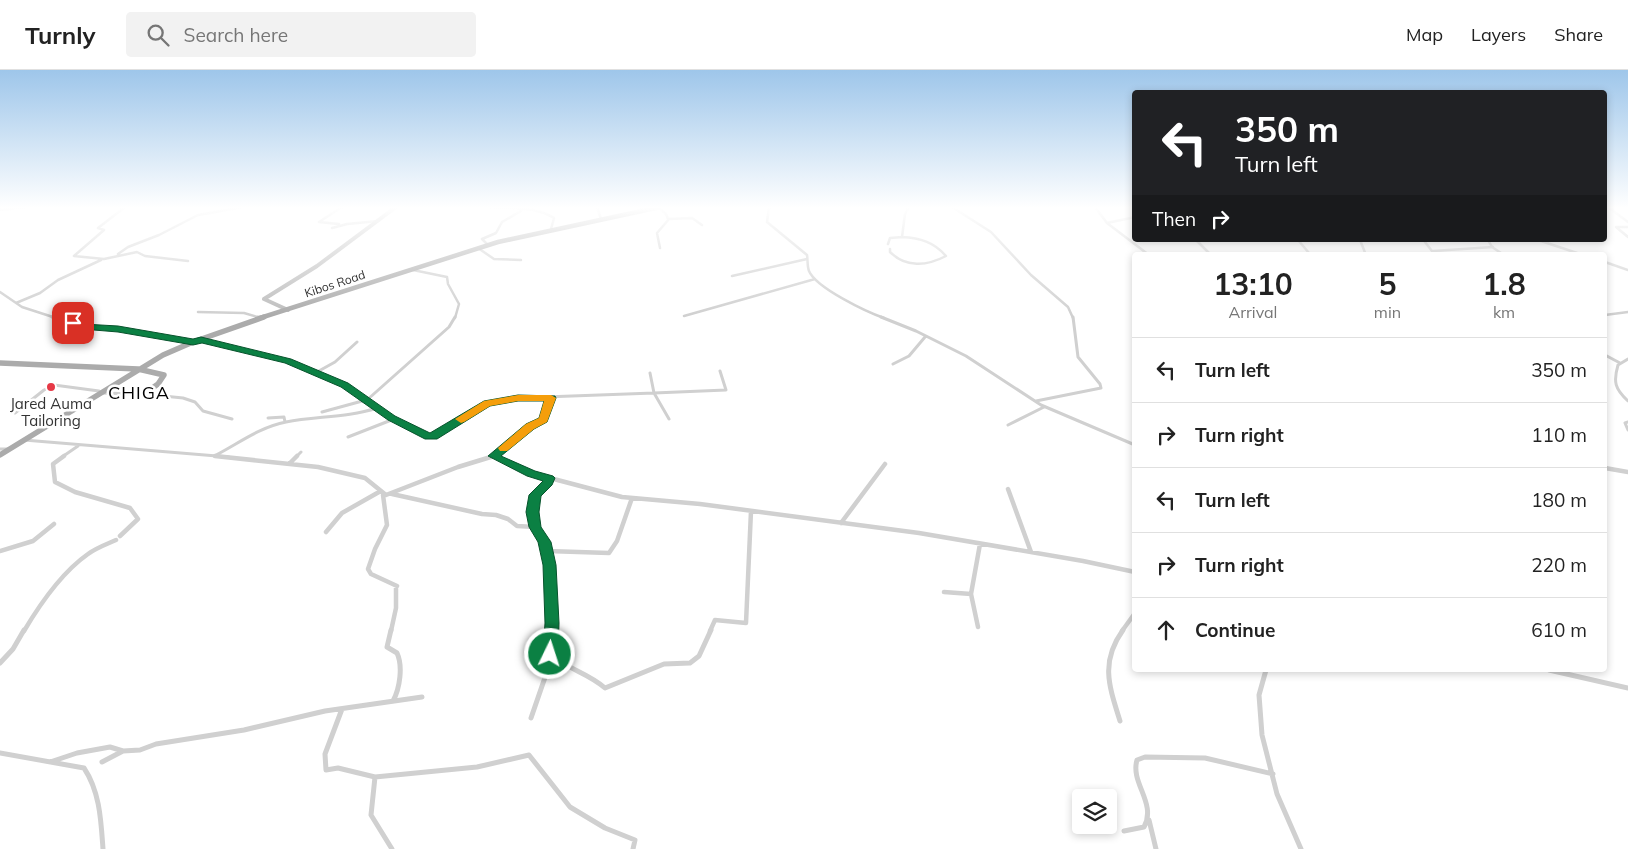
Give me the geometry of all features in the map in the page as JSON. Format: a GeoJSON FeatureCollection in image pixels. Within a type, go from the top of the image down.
{"type":"FeatureCollection","features":[{"type":"Feature","properties":{"kind":"main road","name":"Kibos Road"},"geometry":{"type":"LineString","coordinates":[[0,455],[138,369],[163,355],[193,342],[261,318],[494,243]]}},
{"type":"Feature","properties":{"kind":"main road"},"geometry":{"type":"LineString","coordinates":[[0,363],[138,369],[164,375],[158,384],[144,394]]}},
{"type":"Feature","properties":{"kind":"street"},"geometry":{"type":"LineString","coordinates":[[88,243],[73,256],[103,259]]}},
{"type":"Feature","properties":{"kind":"street"},"geometry":{"type":"LineString","coordinates":[[113,257],[137,243]]}},
{"type":"Feature","properties":{"kind":"street"},"geometry":{"type":"LineString","coordinates":[[288,310],[264,299],[317,266],[348,243]]}},
{"type":"Feature","properties":{"kind":"street"},"geometry":{"type":"LineString","coordinates":[[659,243],[660,248]]}},
{"type":"Feature","properties":{"kind":"street"},"geometry":{"type":"LineString","coordinates":[[794,243],[806,255],[809,271],[824,288],[856,304],[863,311],[905,326],[966,356],[1044,407],[1132,444]]}},
{"type":"Feature","properties":{"kind":"street"},"geometry":{"type":"LineString","coordinates":[[890,249],[895,258],[926,265],[946,256],[932,243]]}},
{"type":"Feature","properties":{"kind":"street"},"geometry":{"type":"LineString","coordinates":[[1001,243],[1030,275],[1064,302],[1072,314],[1078,357],[1101,388],[1035,402]]}},
{"type":"Feature","properties":{"kind":"street"},"geometry":{"type":"LineString","coordinates":[[1134,243],[1145,252]]}},
{"type":"Feature","properties":{"kind":"street"},"geometry":{"type":"LineString","coordinates":[[1426,243],[1432,251],[1493,247]]}},
{"type":"Feature","properties":{"kind":"street"},"geometry":{"type":"LineString","coordinates":[[1490,243],[1500,252]]}},
{"type":"Feature","properties":{"kind":"street"},"geometry":{"type":"LineString","coordinates":[[1548,243],[1574,252]]}},
{"type":"Feature","properties":{"kind":"street"},"geometry":{"type":"LineString","coordinates":[[478,248],[495,260],[506,258],[521,260]]}},
{"type":"Feature","properties":{"kind":"street"},"geometry":{"type":"LineString","coordinates":[[16,304],[40,293],[58,280],[103,259],[137,252],[145,256],[188,261]]}},
{"type":"Feature","properties":{"kind":"street"},"geometry":{"type":"LineString","coordinates":[[732,276],[807,259]]}},
{"type":"Feature","properties":{"kind":"street"},"geometry":{"type":"LineString","coordinates":[[1607,263],[1628,270]]}},
{"type":"Feature","properties":{"kind":"street"},"geometry":{"type":"LineString","coordinates":[[322,412],[367,400],[448,327],[457,312],[458,300],[449,286],[447,277],[411,269]]}},
{"type":"Feature","properties":{"kind":"street"},"geometry":{"type":"LineString","coordinates":[[684,316],[815,279]]}},
{"type":"Feature","properties":{"kind":"street"},"geometry":{"type":"LineString","coordinates":[[0,292],[16,304],[30,311],[82,326],[118,329],[193,342]]}},
{"type":"Feature","properties":{"kind":"street"},"geometry":{"type":"LineString","coordinates":[[198,312],[244,313],[261,318]]}},
{"type":"Feature","properties":{"kind":"street"},"geometry":{"type":"LineString","coordinates":[[1607,314],[1628,312]]}},
{"type":"Feature","properties":{"kind":"street"},"geometry":{"type":"LineString","coordinates":[[893,364],[909,356],[926,337]]}},
{"type":"Feature","properties":{"kind":"street"},"geometry":{"type":"LineString","coordinates":[[201,340],[288,361],[317,372],[345,385],[394,419],[431,437],[487,403],[518,398],[726,390],[720,371]]}},
{"type":"Feature","properties":{"kind":"street"},"geometry":{"type":"LineString","coordinates":[[317,372],[335,362],[357,342]]}},
{"type":"Feature","properties":{"kind":"street"},"geometry":{"type":"LineString","coordinates":[[1607,356],[1620,363]]}},
{"type":"Feature","properties":{"kind":"street"},"geometry":{"type":"LineString","coordinates":[[1628,359],[1620,363],[1614,381],[1616,390],[1628,401]]}},
{"type":"Feature","properties":{"kind":"street"},"geometry":{"type":"LineString","coordinates":[[650,373],[654,393],[669,419]]}},
{"type":"Feature","properties":{"kind":"street"},"geometry":{"type":"LineString","coordinates":[[14,413],[54,385],[100,392],[144,394],[192,400],[203,411],[232,419]]}},
{"type":"Feature","properties":{"kind":"street"},"geometry":{"type":"LineString","coordinates":[[392,494],[458,467],[494,456],[530,427],[544,419],[546,408],[551,398]]}},
{"type":"Feature","properties":{"kind":"street"},"geometry":{"type":"LineString","coordinates":[[1008,425],[1044,407]]}},
{"type":"Feature","properties":{"kind":"street"},"geometry":{"type":"LineString","coordinates":[[214,456],[255,433],[285,422],[348,416],[377,408]]}},
{"type":"Feature","properties":{"kind":"street"},"geometry":{"type":"LineString","coordinates":[[268,418],[284,417],[285,422]]}},
{"type":"Feature","properties":{"kind":"street"},"geometry":{"type":"LineString","coordinates":[[348,437],[394,419]]}},
{"type":"Feature","properties":{"kind":"street"},"geometry":{"type":"LineString","coordinates":[[1628,422],[1625,423],[1628,430]]}},
{"type":"Feature","properties":{"kind":"street"},"geometry":{"type":"LineString","coordinates":[[24,440],[289,464],[348,473],[377,486],[381,493],[387,525],[374,549],[368,569],[371,574],[396,587],[396,608],[387,647],[393,649],[399,656],[400,663],[396,697],[393,701]]}},
{"type":"Feature","properties":{"kind":"street"},"geometry":{"type":"LineString","coordinates":[[0,663],[14,649],[39,606],[77,562],[90,552],[119,538],[138,519],[130,508],[119,503],[75,492],[55,482],[54,464],[79,445]]}},
{"type":"Feature","properties":{"kind":"street"},"geometry":{"type":"LineString","coordinates":[[0,449],[9,450]]}},
{"type":"Feature","properties":{"kind":"street"},"geometry":{"type":"LineString","coordinates":[[289,464],[301,452]]}},
{"type":"Feature","properties":{"kind":"street"},"geometry":{"type":"LineString","coordinates":[[494,456],[531,473],[632,498],[751,510],[919,533],[1132,571]]}},
{"type":"Feature","properties":{"kind":"street"},"geometry":{"type":"LineString","coordinates":[[841,523],[885,464]]}},
{"type":"Feature","properties":{"kind":"street"},"geometry":{"type":"LineString","coordinates":[[1607,468],[1628,472]]}},
{"type":"Feature","properties":{"kind":"street"},"geometry":{"type":"LineString","coordinates":[[532,718],[550,660],[551,590],[547,551],[535,527],[532,512],[535,495],[548,483],[549,478]]}},
{"type":"Feature","properties":{"kind":"street"},"geometry":{"type":"LineString","coordinates":[[1008,489],[1031,552]]}},
{"type":"Feature","properties":{"kind":"street"},"geometry":{"type":"LineString","coordinates":[[326,532],[342,513],[381,493],[410,497],[482,514],[496,515],[508,519],[517,526],[535,527]]}},
{"type":"Feature","properties":{"kind":"street"},"geometry":{"type":"LineString","coordinates":[[547,551],[609,553],[616,541],[632,498]]}},
{"type":"Feature","properties":{"kind":"street"},"geometry":{"type":"LineString","coordinates":[[550,654],[560,663],[594,678],[605,688],[664,664],[684,664],[694,660],[706,644],[716,620],[746,623],[751,510]]}},
{"type":"Feature","properties":{"kind":"street"},"geometry":{"type":"LineString","coordinates":[[0,551],[33,541],[54,524]]}},
{"type":"Feature","properties":{"kind":"street"},"geometry":{"type":"LineString","coordinates":[[978,627],[971,594],[980,544]]}},
{"type":"Feature","properties":{"kind":"street"},"geometry":{"type":"LineString","coordinates":[[944,592],[971,594]]}},
{"type":"Feature","properties":{"kind":"street"},"geometry":{"type":"LineString","coordinates":[[1120,721],[1108,677],[1110,654],[1113,646],[1132,618]]}},
{"type":"Feature","properties":{"kind":"street"},"geometry":{"type":"LineString","coordinates":[[1265,672],[1259,690],[1259,704],[1267,756],[1273,774],[1271,776],[1276,795],[1287,822],[1301,849]]}},
{"type":"Feature","properties":{"kind":"street"},"geometry":{"type":"LineString","coordinates":[[1558,672],[1628,688]]}},
{"type":"Feature","properties":{"kind":"street"},"geometry":{"type":"LineString","coordinates":[[50,762],[77,753],[108,747],[123,751],[140,750],[156,744],[244,730],[326,711],[422,697]]}},
{"type":"Feature","properties":{"kind":"street"},"geometry":{"type":"LineString","coordinates":[[342,709],[325,754],[326,770],[338,768],[375,777],[477,767],[529,755],[570,807],[605,828],[635,840],[633,849]]}},
{"type":"Feature","properties":{"kind":"street"},"geometry":{"type":"LineString","coordinates":[[102,762],[123,751]]}},
{"type":"Feature","properties":{"kind":"street"},"geometry":{"type":"LineString","coordinates":[[0,753],[84,768],[88,772],[96,799],[103,849]]}},
{"type":"Feature","properties":{"kind":"street"},"geometry":{"type":"LineString","coordinates":[[1156,849],[1148,808],[1135,767],[1137,760],[1142,757],[1210,758],[1273,774]]}},
{"type":"Feature","properties":{"kind":"street"},"geometry":{"type":"LineString","coordinates":[[375,777],[371,815],[392,849]]}},
{"type":"Feature","properties":{"kind":"street"},"geometry":{"type":"LineString","coordinates":[[1124,831],[1141,829],[1149,819]]}},
{"type":"Feature","properties":{"kind":"slow traffic"},"geometry":{"type":"LineString","coordinates":[[461,419],[487,403],[518,398],[551,398],[546,408],[544,419],[534,424],[504,448]]}},
{"type":"Feature","properties":{"kind":"place","name":"Jared Auma Tailoring"},"geometry":{"type":"Point","coordinates":[51,387]}},
{"type":"Feature","properties":{"kind":"district","name":"CHIGA"},"geometry":{"type":"Point","coordinates":[139,393]}},
{"type":"Feature","properties":{"kind":"route"},"geometry":{"type":"LineString","coordinates":[[73,323],[79,326],[118,329],[193,342],[201,340],[288,361],[345,385],[392,418],[431,437],[487,403],[518,398],[551,398],[546,408],[544,419],[534,424],[494,456],[531,473],[549,478],[548,483],[535,495],[532,512],[535,527],[547,550],[549,565],[552,623],[550,654]]}}]}
